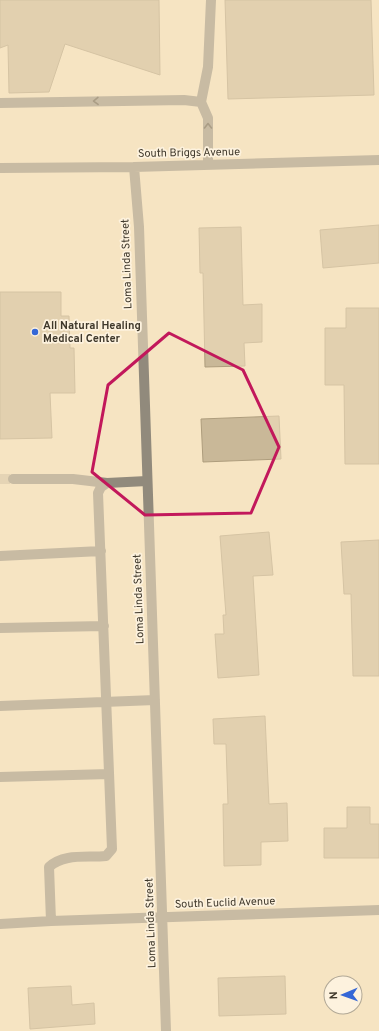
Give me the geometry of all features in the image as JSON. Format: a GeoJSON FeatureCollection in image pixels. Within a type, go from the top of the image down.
{"type":"FeatureCollection","features":[{"type":"Feature","properties":{"kind":"street"},"geometry":{"type":"LineString","coordinates":[[208,165],[208,118],[201,102],[208,67],[211,0]]}},
{"type":"Feature","properties":{"kind":"street"},"geometry":{"type":"LineString","coordinates":[[0,103],[184,100],[201,102]]}},
{"type":"Feature","properties":{"kind":"street","name":"South Briggs Avenue"},"geometry":{"type":"LineString","coordinates":[[0,168],[134,167],[379,160]]}},
{"type":"Feature","properties":{"kind":"street","name":"Loma Linda Street"},"geometry":{"type":"LineString","coordinates":[[134,167],[139,227],[166,1031]]}},
{"type":"Feature","properties":{"kind":"street"},"geometry":{"type":"LineString","coordinates":[[13,479],[73,479],[107,483],[147,481]]}},
{"type":"Feature","properties":{"kind":"street"},"geometry":{"type":"LineString","coordinates":[[51,921],[49,867],[53,863],[66,858],[106,856],[112,849],[98,493],[101,487],[107,483]]}},
{"type":"Feature","properties":{"kind":"street"},"geometry":{"type":"LineString","coordinates":[[0,556],[101,551]]}},
{"type":"Feature","properties":{"kind":"street"},"geometry":{"type":"LineString","coordinates":[[0,628],[104,626]]}},
{"type":"Feature","properties":{"kind":"street"},"geometry":{"type":"LineString","coordinates":[[0,706],[155,700]]}},
{"type":"Feature","properties":{"kind":"street"},"geometry":{"type":"LineString","coordinates":[[0,777],[109,774]]}},
{"type":"Feature","properties":{"kind":"street","name":"South Euclid Avenue"},"geometry":{"type":"LineString","coordinates":[[0,924],[379,910]]}},
{"type":"Feature","properties":{"kind":"highlighted area"},"geometry":{"type":"Polygon","coordinates":[[[169,333],[243,370],[279,447],[251,513],[145,515],[92,472],[108,385],[169,333]]]}},
{"type":"Feature","properties":{"kind":"building"},"geometry":{"type":"Polygon","coordinates":[[[0,0],[159,0],[160,75],[65,44],[49,92],[9,93],[8,45],[0,48],[0,0]]]}},
{"type":"Feature","properties":{"kind":"building"},"geometry":{"type":"Polygon","coordinates":[[[225,0],[371,0],[374,95],[228,99],[225,0]]]}},
{"type":"Feature","properties":{"kind":"building"},"geometry":{"type":"Polygon","coordinates":[[[379,225],[379,263],[323,268],[320,230],[379,225]]]}},
{"type":"Feature","properties":{"kind":"building"},"geometry":{"type":"Polygon","coordinates":[[[241,227],[243,305],[262,304],[262,342],[244,343],[245,366],[205,367],[203,273],[200,273],[199,228],[241,227]]]}},
{"type":"Feature","properties":{"kind":"building","name":"All Natural Healing Medical Center"},"geometry":{"type":"Polygon","coordinates":[[[0,292],[61,292],[61,316],[69,316],[70,348],[74,348],[75,393],[50,393],[52,438],[0,439],[0,292]]]}},
{"type":"Feature","properties":{"kind":"building"},"geometry":{"type":"Polygon","coordinates":[[[346,308],[379,308],[379,464],[345,464],[344,385],[325,385],[325,328],[346,328],[346,308]]]}},
{"type":"Feature","properties":{"kind":"building"},"geometry":{"type":"Polygon","coordinates":[[[279,416],[281,459],[203,462],[201,419],[279,416]]]}},
{"type":"Feature","properties":{"kind":"building"},"geometry":{"type":"Polygon","coordinates":[[[269,532],[273,575],[253,576],[259,675],[218,678],[215,634],[224,634],[223,615],[226,615],[220,536],[269,532]]]}},
{"type":"Feature","properties":{"kind":"building"},"geometry":{"type":"Polygon","coordinates":[[[379,540],[379,676],[353,676],[351,594],[344,594],[341,542],[379,540]]]}},
{"type":"Feature","properties":{"kind":"building"},"geometry":{"type":"Polygon","coordinates":[[[265,716],[269,804],[287,803],[288,841],[261,842],[261,865],[224,866],[223,804],[228,804],[226,744],[214,744],[213,719],[265,716]]]}},
{"type":"Feature","properties":{"kind":"building"},"geometry":{"type":"Polygon","coordinates":[[[347,807],[370,807],[370,824],[379,824],[379,858],[324,858],[324,828],[347,828],[347,807]]]}},
{"type":"Feature","properties":{"kind":"building"},"geometry":{"type":"Polygon","coordinates":[[[285,976],[286,1014],[219,1016],[218,978],[285,976]]]}},
{"type":"Feature","properties":{"kind":"building"},"geometry":{"type":"Polygon","coordinates":[[[71,986],[72,1005],[94,1003],[95,1024],[30,1029],[28,988],[71,986]]]}},
{"type":"Feature","properties":{"kind":"tunnel"},"geometry":{"type":"LineString","coordinates":[[0,479],[13,479]]}},
{"type":"Feature","properties":{"kind":"place","name":"All Natural Healing Medical Center"},"geometry":{"type":"Point","coordinates":[35,332]}}]}
